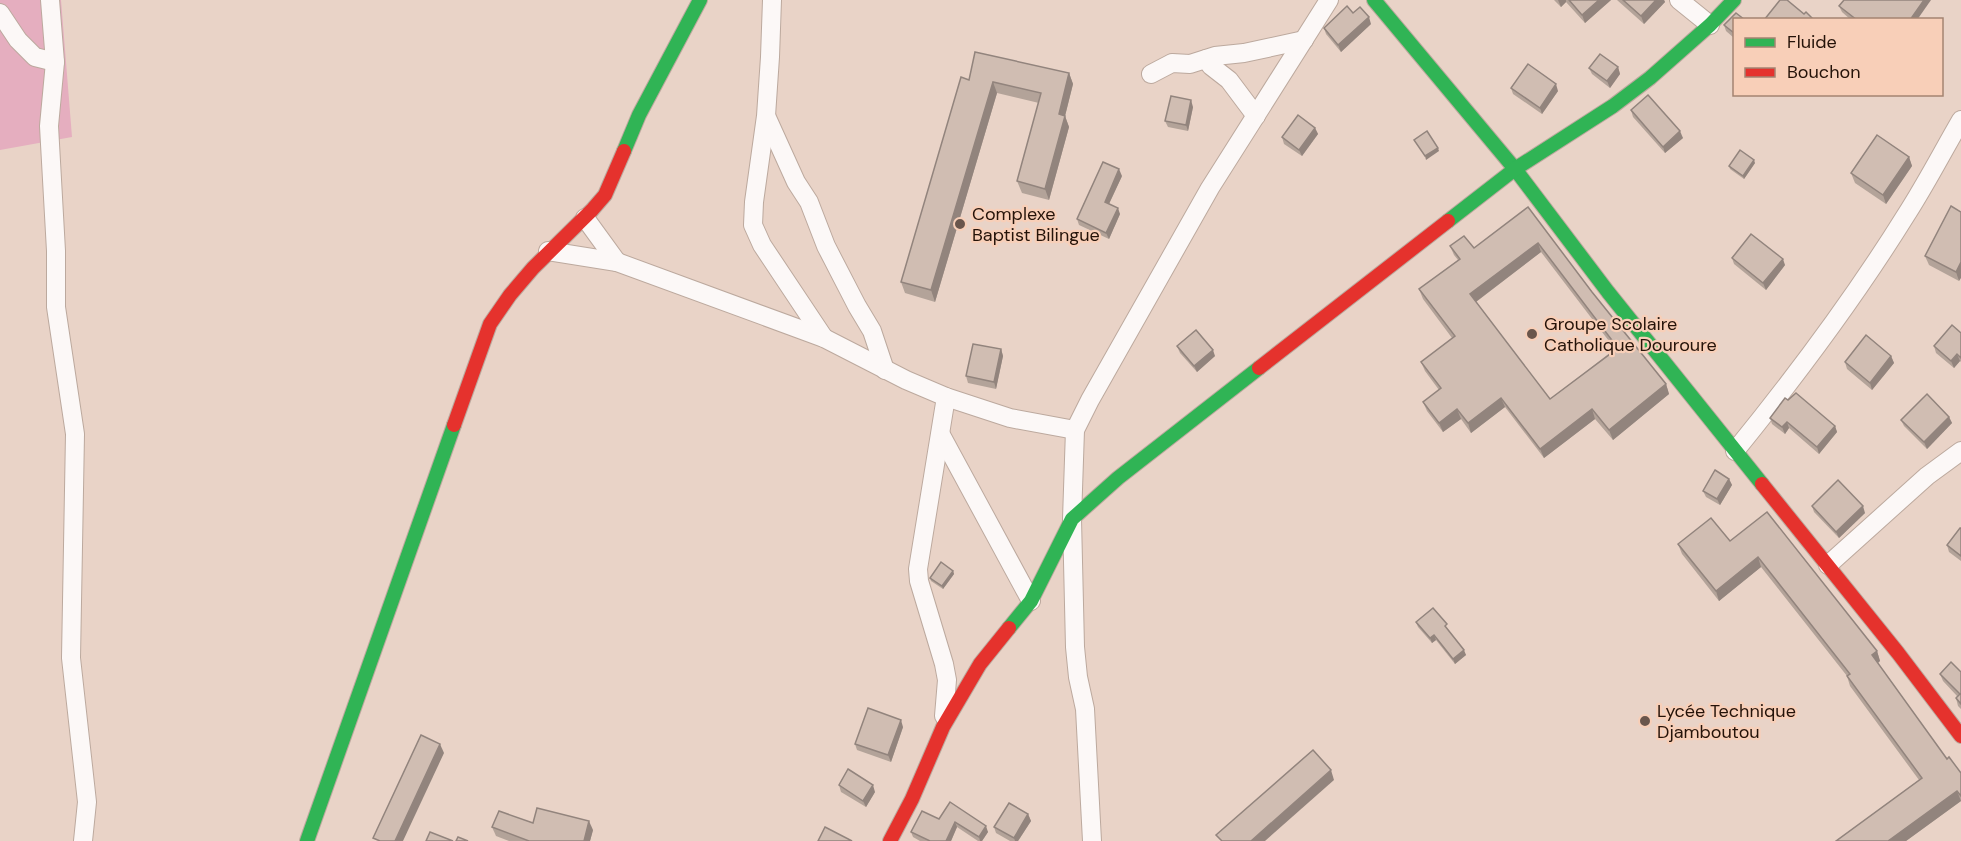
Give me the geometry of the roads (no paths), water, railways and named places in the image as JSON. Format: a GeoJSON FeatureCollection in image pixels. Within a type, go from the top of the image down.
{"type":"FeatureCollection","features":[{"type":"Feature","properties":{"kind":"street"},"geometry":{"type":"LineString","coordinates":[[50,0],[55,62],[49,126],[56,251],[56,307],[75,434],[71,658],[87,802],[82,841]]}},
{"type":"Feature","properties":{"kind":"street"},"geometry":{"type":"LineString","coordinates":[[307,841],[490,324],[548,251],[585,218],[605,195],[639,115],[700,0]]}},
{"type":"Feature","properties":{"kind":"street"},"geometry":{"type":"LineString","coordinates":[[772,0],[771,57],[753,225],[762,245],[824,338]]}},
{"type":"Feature","properties":{"kind":"street"},"geometry":{"type":"LineString","coordinates":[[1092,841],[1085,709],[1078,677],[1075,647],[1072,519],[1075,430],[1210,188],[1329,0]]}},
{"type":"Feature","properties":{"kind":"street"},"geometry":{"type":"LineString","coordinates":[[1374,0],[1515,169],[1608,292],[1898,653],[1961,736]]}},
{"type":"Feature","properties":{"kind":"street"},"geometry":{"type":"LineString","coordinates":[[1679,0],[1710,24]]}},
{"type":"Feature","properties":{"kind":"street"},"geometry":{"type":"LineString","coordinates":[[890,841],[912,799],[943,727],[980,664],[1030,601],[1072,519],[1118,478],[1515,169],[1613,106],[1650,78],[1734,0]]}},
{"type":"Feature","properties":{"kind":"street"},"geometry":{"type":"LineString","coordinates":[[0,13],[18,40],[35,57],[55,62]]}},
{"type":"Feature","properties":{"kind":"street"},"geometry":{"type":"LineString","coordinates":[[1151,74],[1172,63],[1190,64],[1215,56],[1304,40]]}},
{"type":"Feature","properties":{"kind":"street"},"geometry":{"type":"LineString","coordinates":[[1206,59],[1229,80],[1256,116]]}},
{"type":"Feature","properties":{"kind":"street"},"geometry":{"type":"LineString","coordinates":[[766,116],[796,182],[809,202],[826,246],[872,331],[885,370]]}},
{"type":"Feature","properties":{"kind":"street"},"geometry":{"type":"LineString","coordinates":[[1735,451],[1783,392],[1838,316],[1906,215],[1961,120]]}},
{"type":"Feature","properties":{"kind":"street"},"geometry":{"type":"LineString","coordinates":[[585,218],[617,262]]}},
{"type":"Feature","properties":{"kind":"street"},"geometry":{"type":"LineString","coordinates":[[548,251],[617,262],[824,338],[946,398],[1010,418],[1075,430]]}},
{"type":"Feature","properties":{"kind":"street"},"geometry":{"type":"LineString","coordinates":[[943,727],[947,680],[919,581],[918,569],[946,398]]}},
{"type":"Feature","properties":{"kind":"street"},"geometry":{"type":"LineString","coordinates":[[941,435],[1030,601]]}},
{"type":"Feature","properties":{"kind":"street"},"geometry":{"type":"LineString","coordinates":[[1828,565],[1927,476],[1961,451]]}},
{"type":"Feature","properties":{"kind":"place","name":"Complexe Baptist Bilingue"},"geometry":{"type":"Point","coordinates":[960,224]}},
{"type":"Feature","properties":{"kind":"place","name":"Groupe Scolaire Catholique Douroure"},"geometry":{"type":"Point","coordinates":[1532,334]}},
{"type":"Feature","properties":{"kind":"place","name":"Lycée Technique Djamboutou"},"geometry":{"type":"Point","coordinates":[1645,721]}}]}
